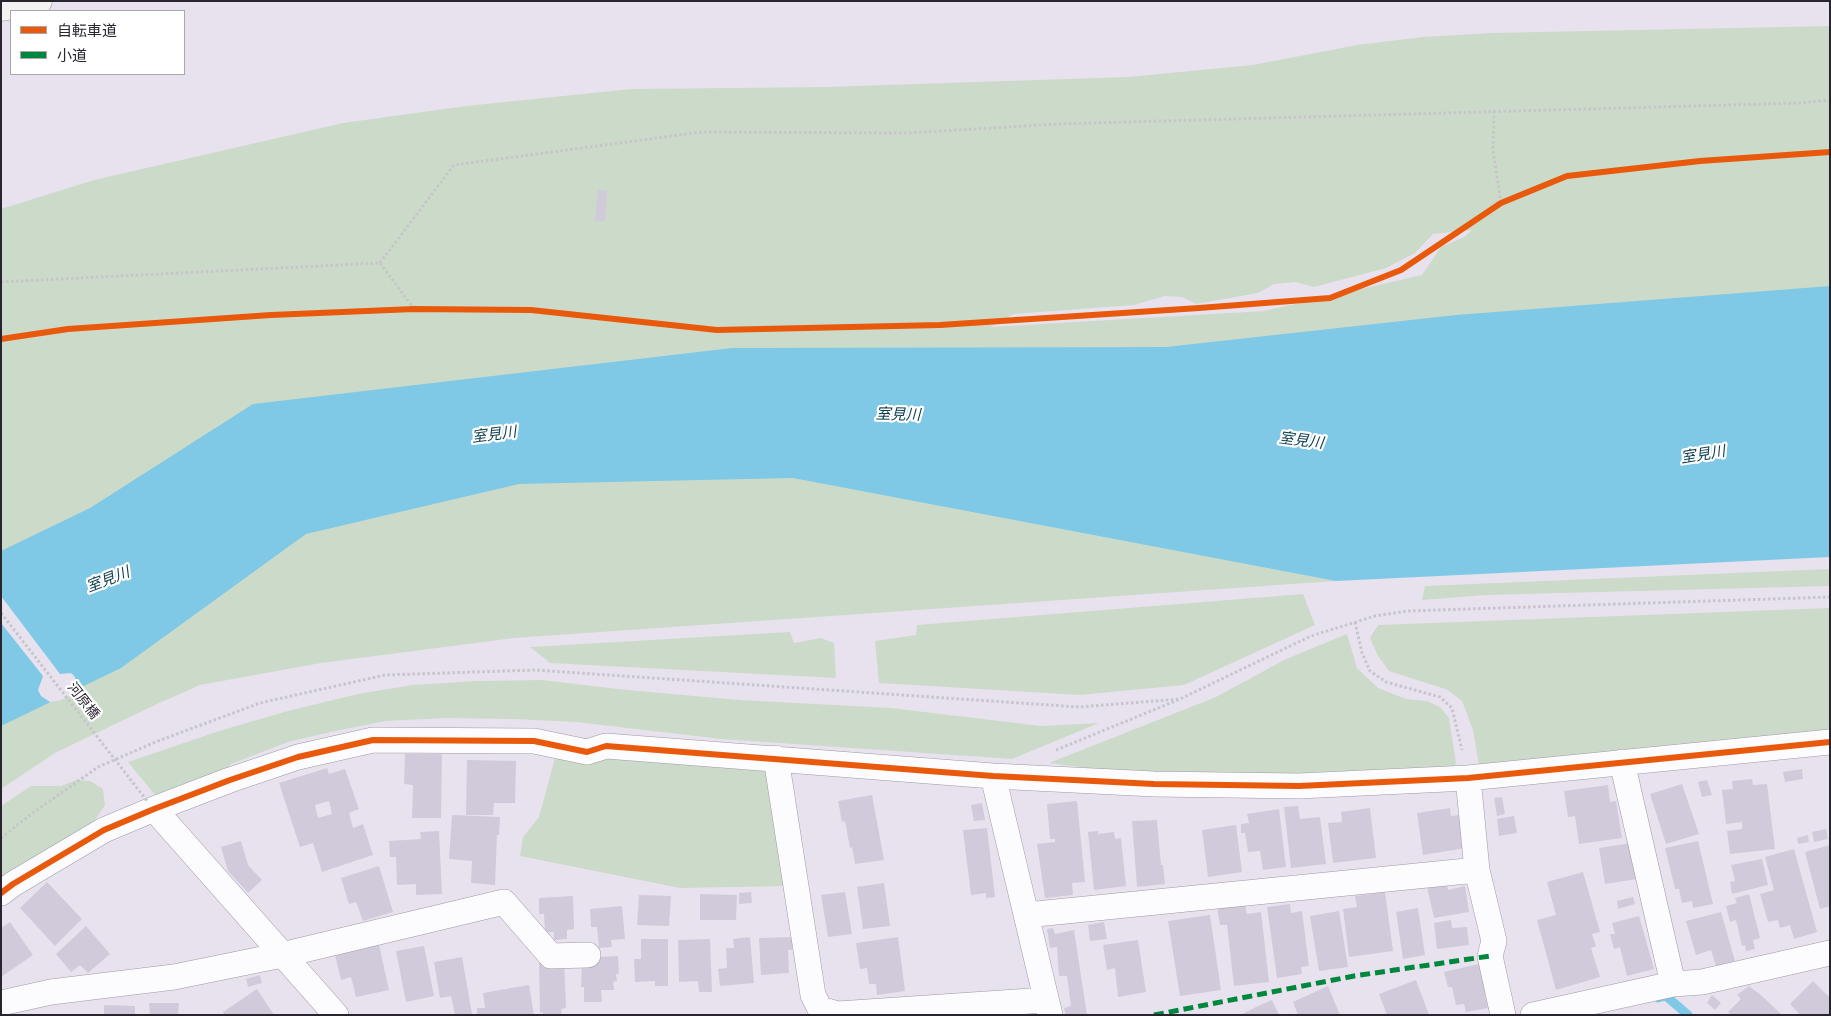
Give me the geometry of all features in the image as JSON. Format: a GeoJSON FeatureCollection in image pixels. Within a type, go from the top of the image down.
{"type":"FeatureCollection","features":[{"type":"Feature","properties":{"kind":"street"},"geometry":{"type":"LineString","coordinates":[[1,7],[38,1]]}},
{"type":"Feature","properties":{"kind":"street"},"geometry":{"type":"LineString","coordinates":[[1,893],[104,830],[151,805],[298,757],[373,740],[534,741],[587,752],[606,746],[993,776],[1154,784],[1299,786],[1468,778],[1830,742]]}},
{"type":"Feature","properties":{"kind":"street"},"geometry":{"type":"LineString","coordinates":[[776,758],[814,995],[820,1009],[838,1014],[1048,1007],[993,776]]}},
{"type":"Feature","properties":{"kind":"street"},"geometry":{"type":"LineString","coordinates":[[1622,762],[1672,984]]}},
{"type":"Feature","properties":{"kind":"street"},"geometry":{"type":"LineString","coordinates":[[1468,778],[1477,870],[1494,941],[1490,956],[1503,1015]]}},
{"type":"Feature","properties":{"kind":"street"},"geometry":{"type":"LineString","coordinates":[[151,805],[336,1015]]}},
{"type":"Feature","properties":{"kind":"street"},"geometry":{"type":"LineString","coordinates":[[1026,915],[1477,870]]}},
{"type":"Feature","properties":{"kind":"street"},"geometry":{"type":"LineString","coordinates":[[1,1003],[51,992],[174,978],[504,902],[551,956],[588,955]]}},
{"type":"Feature","properties":{"kind":"street"},"geometry":{"type":"LineString","coordinates":[[1533,1015],[1672,984],[1702,982],[1830,953]]}},
{"type":"Feature","properties":{"kind":"path"},"geometry":{"type":"LineString","coordinates":[[380,263],[454,165],[702,132],[909,133],[1057,124],[1799,103],[1830,100]]}},
{"type":"Feature","properties":{"kind":"path"},"geometry":{"type":"LineString","coordinates":[[1494,111],[1493,151],[1501,203]]}},
{"type":"Feature","properties":{"kind":"path"},"geometry":{"type":"LineString","coordinates":[[1,339],[68,329],[271,315],[414,309],[531,310],[717,330],[940,325],[1330,298],[1401,270],[1501,203],[1567,176],[1700,161],[1830,152]]}},
{"type":"Feature","properties":{"kind":"path"},"geometry":{"type":"LineString","coordinates":[[1,282],[380,263]]}},
{"type":"Feature","properties":{"kind":"path"},"geometry":{"type":"LineString","coordinates":[[380,263],[414,309]]}},
{"type":"Feature","properties":{"kind":"path"},"geometry":{"type":"LineString","coordinates":[[1055,750],[1180,699],[1311,636],[1375,616],[1407,611],[1830,597]]}},
{"type":"Feature","properties":{"kind":"path"},"geometry":{"type":"LineString","coordinates":[[1355,622],[1362,652],[1370,671],[1386,682],[1440,697],[1452,708],[1468,778]]}},
{"type":"Feature","properties":{"kind":"path"},"geometry":{"type":"LineString","coordinates":[[1,838],[98,767],[158,741],[260,703],[385,675],[536,670],[1079,707],[1180,699]]}},
{"type":"Feature","properties":{"kind":"green space"},"geometry":{"type":"Polygon","coordinates":[[[1830,26],[1830,301],[1168,365],[1,570],[1,209],[94,180],[343,123],[466,106],[631,89],[825,87],[1128,77],[1253,65],[1357,45],[1423,37],[1490,33],[1830,26]],[[1472,230],[1433,234],[1415,253],[1386,268],[1314,287],[1295,282],[1274,284],[1258,293],[1196,304],[1182,297],[1165,296],[1134,305],[1014,314],[990,327],[1264,311],[1422,275],[1441,247],[1464,237],[1472,230]]]}},
{"type":"Feature","properties":{"kind":"green space"},"geometry":{"type":"Polygon","coordinates":[[[794,462],[1142,527],[1336,581],[514,638],[321,663],[200,685],[55,753],[1,789],[1,715],[299,523],[507,473],[794,462]]]}},
{"type":"Feature","properties":{"kind":"green space"},"geometry":{"type":"Polygon","coordinates":[[[1830,569],[1830,586],[1486,595],[1422,600],[1425,586],[1830,569]]]}},
{"type":"Feature","properties":{"kind":"green space"},"geometry":{"type":"Polygon","coordinates":[[[1303,594],[1315,625],[1184,685],[1080,695],[879,683],[875,641],[916,635],[917,625],[1303,594]]]}},
{"type":"Feature","properties":{"kind":"green space"},"geometry":{"type":"Polygon","coordinates":[[[1830,608],[1830,731],[1479,765],[1473,730],[1462,701],[1448,690],[1389,671],[1378,656],[1370,638],[1378,625],[1830,608]]]}},
{"type":"Feature","properties":{"kind":"green space"},"geometry":{"type":"Polygon","coordinates":[[[790,632],[794,643],[821,638],[834,643],[836,678],[550,663],[530,647],[790,632]]]}},
{"type":"Feature","properties":{"kind":"green space"},"geometry":{"type":"Polygon","coordinates":[[[1347,634],[1357,668],[1378,688],[1406,699],[1427,701],[1440,707],[1449,718],[1456,763],[1452,769],[1302,779],[1163,778],[1049,763],[1216,697],[1286,659],[1347,634]]]}},
{"type":"Feature","properties":{"kind":"green space"},"geometry":{"type":"Polygon","coordinates":[[[542,680],[740,700],[891,708],[1041,726],[1099,723],[1012,759],[721,739],[576,722],[445,718],[386,721],[288,742],[231,764],[223,772],[156,796],[128,762],[219,731],[288,711],[358,694],[412,685],[542,680]]]}},
{"type":"Feature","properties":{"kind":"green space"},"geometry":{"type":"Polygon","coordinates":[[[556,754],[607,754],[772,769],[787,886],[680,888],[520,856],[523,837],[539,817],[556,754]]]}},
{"type":"Feature","properties":{"kind":"green space"},"geometry":{"type":"Polygon","coordinates":[[[76,780],[90,781],[103,789],[105,805],[93,823],[1,883],[1,806],[31,786],[61,786],[76,780]]]}},
{"type":"Feature","properties":{"kind":"water","name":"室見川"},"geometry":{"type":"Polygon","coordinates":[[[1830,286],[1830,557],[1336,581],[793,478],[519,484],[306,534],[121,668],[1,726],[1,551],[90,508],[253,404],[732,348],[1166,347],[1456,315],[1830,286]]]}},
{"type":"Feature","properties":{"kind":"pier"},"geometry":{"type":"Polygon","coordinates":[[[1,596],[60,674],[71,673],[75,677],[75,693],[61,700],[50,702],[41,696],[38,690],[43,676],[1,623],[1,596]]]}},
{"type":"Feature","properties":{"kind":"building"},"geometry":{"type":"Polygon","coordinates":[[[598,190],[607,191],[605,221],[595,221],[598,190]]]}},
{"type":"Feature","properties":{"kind":"building"},"geometry":{"type":"Polygon","coordinates":[[[405,754],[442,754],[441,818],[412,818],[413,785],[404,784],[405,754]]]}},
{"type":"Feature","properties":{"kind":"building"},"geometry":{"type":"Polygon","coordinates":[[[467,760],[516,761],[515,803],[494,803],[493,815],[466,815],[467,760]]]}},
{"type":"Feature","properties":{"kind":"building"},"geometry":{"type":"Polygon","coordinates":[[[327,768],[329,774],[345,769],[359,809],[349,813],[353,828],[363,824],[373,855],[322,872],[313,843],[300,847],[279,783],[327,768]],[[329,801],[315,805],[318,818],[332,814],[329,801]]]}},
{"type":"Feature","properties":{"kind":"building"},"geometry":{"type":"Polygon","coordinates":[[[1802,769],[1803,779],[1785,782],[1783,772],[1802,769]]]}},
{"type":"Feature","properties":{"kind":"building"},"geometry":{"type":"Polygon","coordinates":[[[1752,779],[1753,785],[1767,784],[1775,849],[1730,854],[1727,831],[1742,829],[1742,822],[1726,824],[1722,790],[1733,789],[1732,781],[1752,779]]]}},
{"type":"Feature","properties":{"kind":"building"},"geometry":{"type":"Polygon","coordinates":[[[1707,780],[1712,795],[1702,797],[1698,782],[1707,780]]]}},
{"type":"Feature","properties":{"kind":"building"},"geometry":{"type":"Polygon","coordinates":[[[1682,784],[1699,834],[1666,844],[1650,794],[1682,784]]]}},
{"type":"Feature","properties":{"kind":"building"},"geometry":{"type":"Polygon","coordinates":[[[1608,785],[1610,802],[1616,801],[1622,838],[1579,844],[1575,816],[1568,817],[1564,791],[1608,785]]]}},
{"type":"Feature","properties":{"kind":"building"},"geometry":{"type":"Polygon","coordinates":[[[872,795],[884,860],[855,864],[845,821],[842,822],[838,801],[872,795]]]}},
{"type":"Feature","properties":{"kind":"building"},"geometry":{"type":"Polygon","coordinates":[[[1502,797],[1505,814],[1497,816],[1494,798],[1502,797]]]}},
{"type":"Feature","properties":{"kind":"building"},"geometry":{"type":"Polygon","coordinates":[[[1077,801],[1085,882],[1072,883],[1073,895],[1045,898],[1037,844],[1055,842],[1055,839],[1050,839],[1047,804],[1077,801]]]}},
{"type":"Feature","properties":{"kind":"building"},"geometry":{"type":"Polygon","coordinates":[[[982,803],[985,820],[974,821],[971,805],[982,803]]]}},
{"type":"Feature","properties":{"kind":"building"},"geometry":{"type":"Polygon","coordinates":[[[1298,806],[1300,819],[1320,817],[1326,864],[1291,868],[1284,807],[1298,806]]]}},
{"type":"Feature","properties":{"kind":"building"},"geometry":{"type":"Polygon","coordinates":[[[1370,808],[1376,858],[1333,863],[1328,823],[1342,822],[1341,812],[1370,808]]]}},
{"type":"Feature","properties":{"kind":"building"},"geometry":{"type":"Polygon","coordinates":[[[1450,808],[1451,816],[1460,815],[1466,848],[1423,855],[1417,813],[1450,808]]]}},
{"type":"Feature","properties":{"kind":"building"},"geometry":{"type":"Polygon","coordinates":[[[1279,809],[1286,867],[1263,870],[1260,851],[1248,852],[1245,833],[1241,833],[1241,824],[1249,823],[1247,814],[1279,809]]]}},
{"type":"Feature","properties":{"kind":"building"},"geometry":{"type":"Polygon","coordinates":[[[452,815],[500,817],[499,835],[497,835],[495,885],[471,883],[472,861],[449,859],[452,815]]]}},
{"type":"Feature","properties":{"kind":"building"},"geometry":{"type":"Polygon","coordinates":[[[1514,816],[1517,833],[1499,836],[1497,819],[1514,816]]]}},
{"type":"Feature","properties":{"kind":"building"},"geometry":{"type":"Polygon","coordinates":[[[1157,820],[1161,865],[1163,865],[1165,884],[1137,887],[1132,821],[1157,820]]]}},
{"type":"Feature","properties":{"kind":"building"},"geometry":{"type":"Polygon","coordinates":[[[1236,825],[1242,872],[1208,877],[1202,830],[1236,825]]]}},
{"type":"Feature","properties":{"kind":"building"},"geometry":{"type":"Polygon","coordinates":[[[987,828],[995,897],[986,898],[986,893],[971,895],[963,830],[987,828]]]}},
{"type":"Feature","properties":{"kind":"building"},"geometry":{"type":"Polygon","coordinates":[[[1826,829],[1828,839],[1814,842],[1812,832],[1826,829]]]}},
{"type":"Feature","properties":{"kind":"building"},"geometry":{"type":"Polygon","coordinates":[[[439,831],[442,894],[416,895],[416,884],[397,885],[396,857],[390,857],[389,841],[421,839],[420,832],[439,831]]]}},
{"type":"Feature","properties":{"kind":"building"},"geometry":{"type":"Polygon","coordinates":[[[1098,831],[1098,834],[1114,832],[1115,839],[1121,838],[1126,886],[1094,890],[1088,832],[1098,831]]]}},
{"type":"Feature","properties":{"kind":"building"},"geometry":{"type":"Polygon","coordinates":[[[1808,835],[1809,842],[1798,844],[1797,838],[1808,835]]]}},
{"type":"Feature","properties":{"kind":"building"},"geometry":{"type":"Polygon","coordinates":[[[241,841],[248,865],[262,880],[248,893],[228,871],[221,847],[241,841]]]}},
{"type":"Feature","properties":{"kind":"building"},"geometry":{"type":"Polygon","coordinates":[[[1698,841],[1713,904],[1693,908],[1692,901],[1682,903],[1679,889],[1675,889],[1665,848],[1698,841]]]}},
{"type":"Feature","properties":{"kind":"building"},"geometry":{"type":"Polygon","coordinates":[[[1632,843],[1637,879],[1605,884],[1599,848],[1632,843]]]}},
{"type":"Feature","properties":{"kind":"building"},"geometry":{"type":"Polygon","coordinates":[[[1830,845],[1830,906],[1820,909],[1805,852],[1830,845]]]}},
{"type":"Feature","properties":{"kind":"building"},"geometry":{"type":"Polygon","coordinates":[[[1794,849],[1817,932],[1794,939],[1790,925],[1780,928],[1778,920],[1768,922],[1760,894],[1774,890],[1765,857],[1794,849]]]}},
{"type":"Feature","properties":{"kind":"building"},"geometry":{"type":"Polygon","coordinates":[[[1762,859],[1768,885],[1732,894],[1730,882],[1735,881],[1731,865],[1762,859]]]}},
{"type":"Feature","properties":{"kind":"building"},"geometry":{"type":"Polygon","coordinates":[[[379,866],[393,912],[363,921],[356,902],[349,904],[341,878],[379,866]]]}},
{"type":"Feature","properties":{"kind":"building"},"geometry":{"type":"Polygon","coordinates":[[[1583,872],[1600,932],[1592,934],[1596,946],[1591,948],[1600,977],[1556,990],[1537,920],[1556,915],[1547,882],[1583,872]]]}},
{"type":"Feature","properties":{"kind":"building"},"geometry":{"type":"Polygon","coordinates":[[[47,882],[82,919],[55,946],[20,908],[47,882]]]}},
{"type":"Feature","properties":{"kind":"building"},"geometry":{"type":"Polygon","coordinates":[[[884,883],[890,926],[863,929],[857,887],[884,883]]]}},
{"type":"Feature","properties":{"kind":"building"},"geometry":{"type":"Polygon","coordinates":[[[1447,883],[1448,890],[1465,886],[1469,912],[1434,918],[1427,887],[1447,883]]]}},
{"type":"Feature","properties":{"kind":"building"},"geometry":{"type":"Polygon","coordinates":[[[751,892],[752,903],[739,904],[739,893],[751,892]]]}},
{"type":"Feature","properties":{"kind":"building"},"geometry":{"type":"Polygon","coordinates":[[[845,892],[852,934],[828,937],[821,895],[845,892]]]}},
{"type":"Feature","properties":{"kind":"building"},"geometry":{"type":"Polygon","coordinates":[[[1385,892],[1393,951],[1349,957],[1343,909],[1357,907],[1355,896],[1385,892]]]}},
{"type":"Feature","properties":{"kind":"building"},"geometry":{"type":"Polygon","coordinates":[[[700,894],[737,895],[736,920],[700,920],[700,894]]]}},
{"type":"Feature","properties":{"kind":"building"},"geometry":{"type":"Polygon","coordinates":[[[1749,894],[1760,938],[1753,940],[1755,949],[1746,951],[1745,945],[1742,946],[1736,920],[1730,922],[1726,906],[1737,903],[1735,898],[1749,894]]]}},
{"type":"Feature","properties":{"kind":"building"},"geometry":{"type":"Polygon","coordinates":[[[639,895],[671,896],[669,926],[637,925],[639,895]]]}},
{"type":"Feature","properties":{"kind":"building"},"geometry":{"type":"Polygon","coordinates":[[[573,896],[574,929],[567,930],[567,939],[554,940],[554,932],[545,932],[544,914],[539,914],[539,898],[573,896]]]}},
{"type":"Feature","properties":{"kind":"building"},"geometry":{"type":"Polygon","coordinates":[[[1633,897],[1635,904],[1618,909],[1617,901],[1633,897]]]}},
{"type":"Feature","properties":{"kind":"building"},"geometry":{"type":"Polygon","coordinates":[[[1245,904],[1247,914],[1261,912],[1269,982],[1234,986],[1227,925],[1220,925],[1217,907],[1245,904]]]}},
{"type":"Feature","properties":{"kind":"building"},"geometry":{"type":"Polygon","coordinates":[[[1290,904],[1291,913],[1302,911],[1309,966],[1301,967],[1302,974],[1277,978],[1267,907],[1290,904]]]}},
{"type":"Feature","properties":{"kind":"building"},"geometry":{"type":"Polygon","coordinates":[[[622,906],[625,939],[611,940],[612,947],[599,948],[597,927],[591,927],[590,909],[622,906]]]}},
{"type":"Feature","properties":{"kind":"building"},"geometry":{"type":"Polygon","coordinates":[[[1418,908],[1425,955],[1403,959],[1396,912],[1418,908]]]}},
{"type":"Feature","properties":{"kind":"building"},"geometry":{"type":"Polygon","coordinates":[[[1339,911],[1348,967],[1319,971],[1310,916],[1339,911]]]}},
{"type":"Feature","properties":{"kind":"building"},"geometry":{"type":"Polygon","coordinates":[[[1721,912],[1735,961],[1716,966],[1711,950],[1696,955],[1686,921],[1721,912]]]}},
{"type":"Feature","properties":{"kind":"building"},"geometry":{"type":"Polygon","coordinates":[[[1210,915],[1221,990],[1180,996],[1168,921],[1210,915]]]}},
{"type":"Feature","properties":{"kind":"building"},"geometry":{"type":"Polygon","coordinates":[[[1639,916],[1654,969],[1627,976],[1620,947],[1614,949],[1610,934],[1615,934],[1612,923],[1639,916]]]}},
{"type":"Feature","properties":{"kind":"building"},"geometry":{"type":"Polygon","coordinates":[[[1451,920],[1452,928],[1467,927],[1469,945],[1437,949],[1434,923],[1451,920]]]}},
{"type":"Feature","properties":{"kind":"building"},"geometry":{"type":"Polygon","coordinates":[[[10,922],[33,955],[1,977],[1,928],[10,922]]]}},
{"type":"Feature","properties":{"kind":"building"},"geometry":{"type":"Polygon","coordinates":[[[1104,922],[1107,939],[1090,941],[1088,925],[1104,922]]]}},
{"type":"Feature","properties":{"kind":"building"},"geometry":{"type":"Polygon","coordinates":[[[86,926],[110,954],[88,973],[80,965],[71,972],[56,954],[86,926]]]}},
{"type":"Feature","properties":{"kind":"building"},"geometry":{"type":"Polygon","coordinates":[[[1053,928],[1055,934],[1074,930],[1087,1015],[1066,1015],[1064,1008],[1071,1006],[1067,976],[1059,976],[1057,947],[1050,948],[1047,929],[1053,928]]]}},
{"type":"Feature","properties":{"kind":"building"},"geometry":{"type":"Polygon","coordinates":[[[750,937],[754,983],[720,986],[718,969],[727,968],[726,948],[734,948],[733,939],[750,937]]]}},
{"type":"Feature","properties":{"kind":"building"},"geometry":{"type":"Polygon","coordinates":[[[792,937],[792,950],[788,950],[789,973],[761,975],[759,938],[792,937]]]}},
{"type":"Feature","properties":{"kind":"building"},"geometry":{"type":"Polygon","coordinates":[[[898,937],[905,991],[877,995],[876,984],[869,984],[867,968],[860,969],[856,943],[898,937]]]}},
{"type":"Feature","properties":{"kind":"building"},"geometry":{"type":"Polygon","coordinates":[[[641,939],[668,939],[668,986],[655,986],[655,981],[635,982],[634,959],[641,959],[641,939]]]}},
{"type":"Feature","properties":{"kind":"building"},"geometry":{"type":"Polygon","coordinates":[[[710,939],[712,992],[699,992],[698,981],[679,982],[678,940],[710,939]]]}},
{"type":"Feature","properties":{"kind":"building"},"geometry":{"type":"Polygon","coordinates":[[[1138,940],[1146,992],[1118,997],[1115,968],[1107,970],[1103,945],[1138,940]]]}},
{"type":"Feature","properties":{"kind":"building"},"geometry":{"type":"Polygon","coordinates":[[[379,945],[389,990],[356,997],[351,977],[341,980],[335,955],[379,945]]]}},
{"type":"Feature","properties":{"kind":"building"},"geometry":{"type":"Polygon","coordinates":[[[424,946],[434,996],[406,1002],[396,951],[424,946]]]}},
{"type":"Feature","properties":{"kind":"building"},"geometry":{"type":"Polygon","coordinates":[[[618,956],[619,974],[616,974],[617,981],[613,982],[614,990],[601,990],[602,1002],[584,1002],[584,987],[581,987],[582,958],[618,956]]]}},
{"type":"Feature","properties":{"kind":"building"},"geometry":{"type":"Polygon","coordinates":[[[462,957],[472,1014],[455,1015],[451,996],[440,998],[434,962],[462,957]]]}},
{"type":"Feature","properties":{"kind":"building"},"geometry":{"type":"Polygon","coordinates":[[[564,962],[566,1008],[561,1009],[562,1015],[543,1015],[543,1012],[540,1013],[539,963],[564,962]]]}},
{"type":"Feature","properties":{"kind":"building"},"geometry":{"type":"Polygon","coordinates":[[[1479,964],[1489,994],[1485,995],[1488,1008],[1466,1012],[1464,1004],[1456,1005],[1452,987],[1448,987],[1444,972],[1479,964]]]}},
{"type":"Feature","properties":{"kind":"building"},"geometry":{"type":"Polygon","coordinates":[[[260,975],[262,983],[248,987],[246,979],[260,975]]]}},
{"type":"Feature","properties":{"kind":"building"},"geometry":{"type":"Polygon","coordinates":[[[1416,980],[1429,1015],[1387,1015],[1379,994],[1416,980]]]}},
{"type":"Feature","properties":{"kind":"building"},"geometry":{"type":"Polygon","coordinates":[[[1813,981],[1830,998],[1830,1015],[1800,1015],[1790,1004],[1813,981]]]}},
{"type":"Feature","properties":{"kind":"building"},"geometry":{"type":"Polygon","coordinates":[[[529,985],[534,1015],[477,1015],[477,1008],[485,1008],[483,993],[529,985]]]}},
{"type":"Feature","properties":{"kind":"building"},"geometry":{"type":"Polygon","coordinates":[[[1328,986],[1340,1015],[1298,1015],[1293,1002],[1328,986]]]}},
{"type":"Feature","properties":{"kind":"building"},"geometry":{"type":"Polygon","coordinates":[[[1749,986],[1782,1015],[1731,1015],[1728,1012],[1741,999],[1737,995],[1749,986]]]}},
{"type":"Feature","properties":{"kind":"building"},"geometry":{"type":"Polygon","coordinates":[[[257,989],[274,1015],[224,1015],[223,1012],[257,989]]]}},
{"type":"Feature","properties":{"kind":"building"},"geometry":{"type":"Polygon","coordinates":[[[1712,995],[1721,1003],[1715,1010],[1707,1003],[1712,995]]]}},
{"type":"Feature","properties":{"kind":"building"},"geometry":{"type":"Polygon","coordinates":[[[1272,1000],[1279,1015],[1240,1015],[1258,1006],[1272,1000]]]}},
{"type":"Feature","properties":{"kind":"building"},"geometry":{"type":"Polygon","coordinates":[[[149,1003],[179,1003],[178,1015],[150,1015],[149,1003]]]}},
{"type":"Feature","properties":{"kind":"building"},"geometry":{"type":"Polygon","coordinates":[[[104,1005],[135,1006],[135,1015],[104,1015],[104,1005]]]}},
{"type":"Feature","properties":{"kind":"waterway"},"geometry":{"type":"LineString","coordinates":[[1658,998],[1666,996],[1688,1015]]}},
{"type":"Feature","properties":{"kind":"marked path"},"geometry":{"type":"LineString","coordinates":[[1154,1015],[1354,976],[1490,956]]}},
{"type":"Feature","properties":{"kind":"cycle path"},"geometry":{"type":"LineString","coordinates":[[1,339],[68,329],[271,315],[414,309],[531,310],[717,330],[940,325],[1330,298],[1401,270],[1501,203],[1567,176],[1700,161],[1830,152]]}},
{"type":"Feature","properties":{"kind":"cycle path"},"geometry":{"type":"LineString","coordinates":[[1,893],[104,830],[154,809],[298,757],[373,740],[534,741],[587,752],[606,746],[993,776],[1154,784],[1299,786],[1468,778],[1830,742]]}}]}
